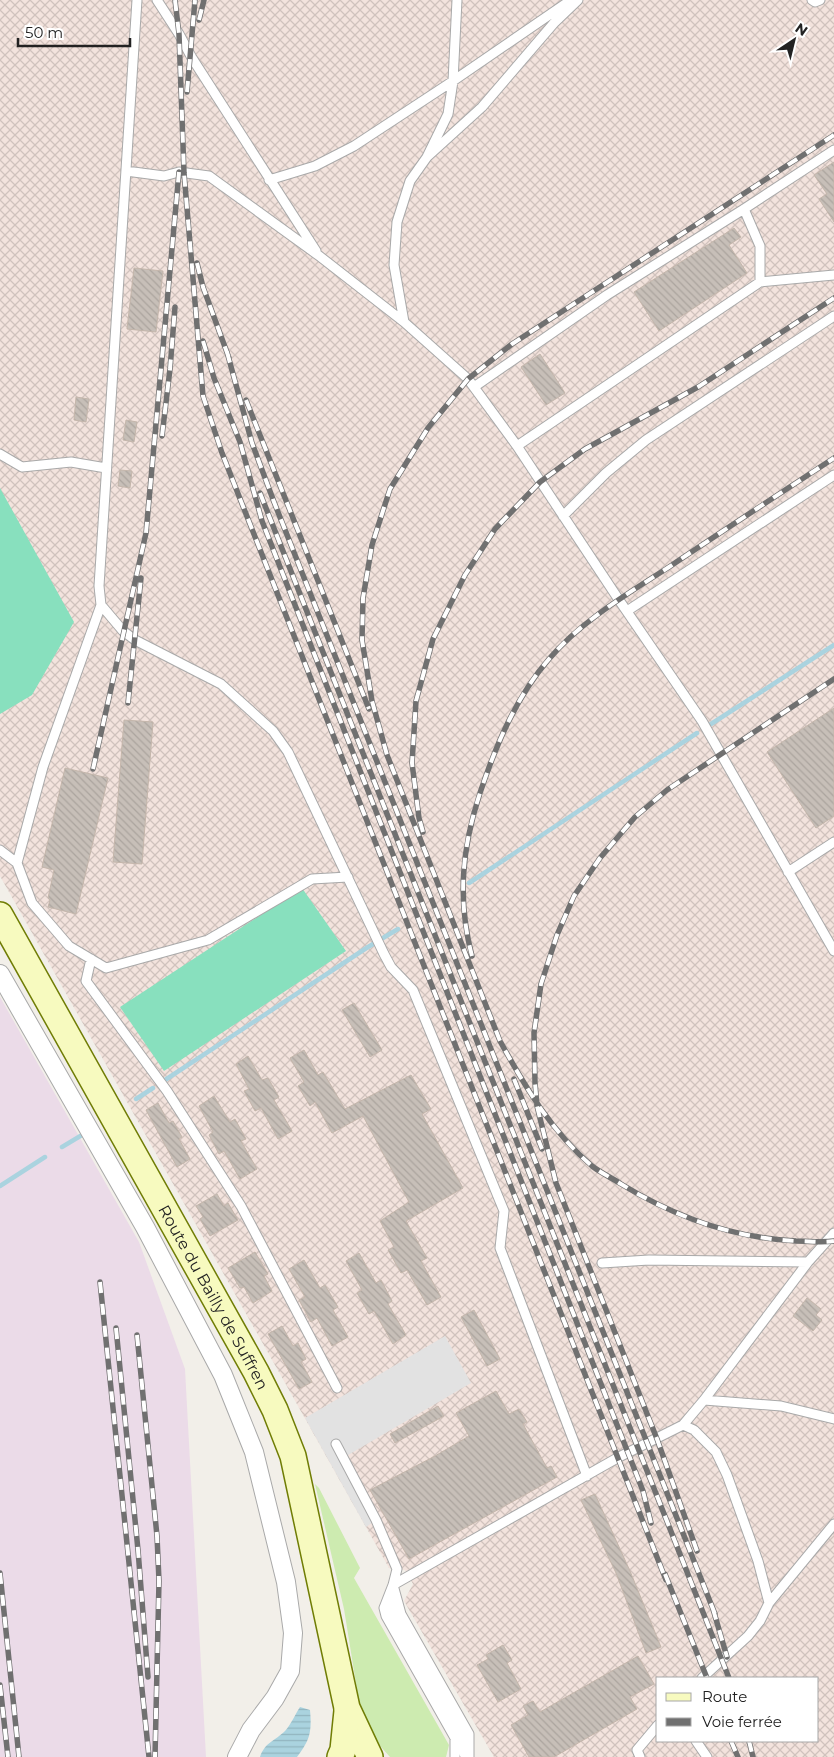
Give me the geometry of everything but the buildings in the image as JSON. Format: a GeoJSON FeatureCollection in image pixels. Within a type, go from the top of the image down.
{"type":"FeatureCollection","features":[{"type":"Feature","properties":{"kind":"main road","name":"Route du Bailly de Suffren"},"geometry":{"type":"LineString","coordinates":[[0,915],[275,1410],[293,1456],[347,1708],[370,1757]]}},
{"type":"Feature","properties":{"kind":"main road","name":"Route du Bailly de Suffren"},"geometry":{"type":"LineString","coordinates":[[340,1757],[343,1750],[347,1708]]}},
{"type":"Feature","properties":{"kind":"street"},"geometry":{"type":"LineString","coordinates":[[0,974],[154,1244],[223,1375],[254,1452],[286,1582],[293,1633],[290,1671],[275,1698],[251,1730],[237,1757]]}},
{"type":"Feature","properties":{"kind":"lane"},"geometry":{"type":"LineString","coordinates":[[17,863],[42,767],[101,605],[99,586],[106,468],[137,0]]}},
{"type":"Feature","properties":{"kind":"lane"},"geometry":{"type":"LineString","coordinates":[[157,0],[318,255]]}},
{"type":"Feature","properties":{"kind":"lane"},"geometry":{"type":"LineString","coordinates":[[404,322],[394,265],[397,222],[410,181],[427,157],[448,114],[453,81],[457,0]]}},
{"type":"Feature","properties":{"kind":"lane"},"geometry":{"type":"LineString","coordinates":[[269,180],[315,166],[354,146],[571,0]]}},
{"type":"Feature","properties":{"kind":"lane"},"geometry":{"type":"LineString","coordinates":[[427,157],[482,107],[554,23],[578,0]]}},
{"type":"Feature","properties":{"kind":"lane"},"geometry":{"type":"LineString","coordinates":[[812,0],[816,2],[820,0]]}},
{"type":"Feature","properties":{"kind":"lane"},"geometry":{"type":"LineString","coordinates":[[474,387],[607,295],[834,150]]}},
{"type":"Feature","properties":{"kind":"lane"},"geometry":{"type":"LineString","coordinates":[[126,171],[164,176],[179,172],[209,176],[318,255],[404,322],[468,379],[517,446],[702,721],[834,951]]}},
{"type":"Feature","properties":{"kind":"lane"},"geometry":{"type":"LineString","coordinates":[[744,209],[760,246],[760,282]]}},
{"type":"Feature","properties":{"kind":"lane"},"geometry":{"type":"LineString","coordinates":[[517,446],[760,282],[834,275]]}},
{"type":"Feature","properties":{"kind":"lane"},"geometry":{"type":"LineString","coordinates":[[563,516],[606,473],[646,440],[834,316]]}},
{"type":"Feature","properties":{"kind":"lane"},"geometry":{"type":"LineString","coordinates":[[0,454],[22,468],[70,462],[106,468]]}},
{"type":"Feature","properties":{"kind":"lane"},"geometry":{"type":"LineString","coordinates":[[627,611],[834,475]]}},
{"type":"Feature","properties":{"kind":"lane"},"geometry":{"type":"LineString","coordinates":[[101,605],[123,631],[135,640],[221,684],[273,731],[288,752],[384,954],[391,967],[413,990],[504,1211],[500,1248],[587,1476]]}},
{"type":"Feature","properties":{"kind":"lane"},"geometry":{"type":"LineString","coordinates":[[788,872],[834,842]]}},
{"type":"Feature","properties":{"kind":"lane"},"geometry":{"type":"LineString","coordinates":[[0,850],[17,863],[32,903],[69,946],[106,968],[208,940],[312,879],[348,877]]}},
{"type":"Feature","properties":{"kind":"lane"},"geometry":{"type":"LineString","coordinates":[[91,959],[86,981],[167,1091],[241,1206],[337,1388]]}},
{"type":"Feature","properties":{"kind":"lane"},"geometry":{"type":"LineString","coordinates":[[393,1585],[619,1457],[683,1425],[808,1262],[834,1233]]}},
{"type":"Feature","properties":{"kind":"lane"},"geometry":{"type":"LineString","coordinates":[[602,1263],[649,1260],[808,1262]]}},
{"type":"Feature","properties":{"kind":"lane"},"geometry":{"type":"LineString","coordinates":[[704,1400],[782,1406],[834,1420]]}},
{"type":"Feature","properties":{"kind":"lane"},"geometry":{"type":"LineString","coordinates":[[683,1425],[694,1430],[716,1452],[727,1475],[758,1561],[769,1603]]}},
{"type":"Feature","properties":{"kind":"lane"},"geometry":{"type":"LineString","coordinates":[[336,1444],[376,1520],[397,1569],[384,1608],[386,1616],[455,1738],[455,1757]]}},
{"type":"Feature","properties":{"kind":"lane"},"geometry":{"type":"LineString","coordinates":[[703,1677],[748,1636],[760,1621],[769,1603],[834,1524]]}},
{"type":"Feature","properties":{"kind":"lane"},"geometry":{"type":"LineString","coordinates":[[393,1585],[393,1615],[459,1731],[464,1747],[463,1757]]}},
{"type":"Feature","properties":{"kind":"lane"},"geometry":{"type":"LineString","coordinates":[[393,1585],[401,1614],[469,1734],[469,1757]]}},
{"type":"Feature","properties":{"kind":"lane"},"geometry":{"type":"LineString","coordinates":[[640,1757],[637,1750],[656,1727]]}},
{"type":"Feature","properties":{"kind":"lane"},"geometry":{"type":"LineString","coordinates":[[697,1742],[707,1757]]}},
{"type":"Feature","properties":{"kind":"shaded area"},"geometry":{"type":"Polygon","coordinates":[[[0,0],[834,0],[834,1757],[494,1757],[404,1601],[413,1584],[405,1570],[389,1568],[0,876],[0,0]]]}},
{"type":"Feature","properties":{"kind":"shaded area"},"geometry":{"type":"Polygon","coordinates":[[[0,997],[139,1242],[185,1369],[206,1757],[0,1757],[0,997]]]}},
{"type":"Feature","properties":{"kind":"shaded area"},"geometry":{"type":"Polygon","coordinates":[[[445,1336],[471,1383],[343,1458],[376,1520],[366,1527],[305,1418],[445,1336]]]}},
{"type":"Feature","properties":{"kind":"green space"},"geometry":{"type":"Polygon","coordinates":[[[0,488],[74,622],[32,695],[0,714],[0,488]]]}},
{"type":"Feature","properties":{"kind":"green space"},"geometry":{"type":"Polygon","coordinates":[[[302,888],[346,951],[164,1071],[120,1007],[302,888]]]}},
{"type":"Feature","properties":{"kind":"green space"},"geometry":{"type":"Polygon","coordinates":[[[315,1484],[319,1488],[360,1568],[354,1578],[449,1745],[446,1757],[390,1757],[374,1739],[359,1702],[344,1609],[315,1484]]]}},
{"type":"Feature","properties":{"kind":"water"},"geometry":{"type":"Polygon","coordinates":[[[300,1707],[310,1710],[311,1724],[305,1746],[297,1757],[260,1757],[267,1745],[287,1729],[300,1707]]]}},
{"type":"Feature","properties":{"kind":"waterway"},"geometry":{"type":"LineString","coordinates":[[711,724],[834,645]]}},
{"type":"Feature","properties":{"kind":"waterway"},"geometry":{"type":"LineString","coordinates":[[469,883],[697,733]]}},
{"type":"Feature","properties":{"kind":"waterway"},"geometry":{"type":"LineString","coordinates":[[165,1080],[398,929]]}},
{"type":"Feature","properties":{"kind":"waterway"},"geometry":{"type":"LineString","coordinates":[[136,1099],[153,1088]]}},
{"type":"Feature","properties":{"kind":"waterway"},"geometry":{"type":"LineString","coordinates":[[62,1147],[82,1135]]}},
{"type":"Feature","properties":{"kind":"waterway"},"geometry":{"type":"LineString","coordinates":[[0,1186],[45,1157]]}},
{"type":"Feature","properties":{"kind":"railway"},"geometry":{"type":"LineString","coordinates":[[175,0],[179,34],[184,173],[203,396],[222,453],[666,1580]]}},
{"type":"Feature","properties":{"kind":"railway"},"geometry":{"type":"LineString","coordinates":[[187,92],[195,0]]}},
{"type":"Feature","properties":{"kind":"railway"},"geometry":{"type":"LineString","coordinates":[[199,20],[204,0]]}},
{"type":"Feature","properties":{"kind":"railway"},"geometry":{"type":"LineString","coordinates":[[834,135],[512,344],[468,379],[428,428],[390,489],[372,545],[363,598],[362,640],[372,701],[387,755],[500,1041],[519,1075],[552,1124],[564,1139],[595,1169],[641,1196],[683,1216],[727,1230],[773,1239],[834,1241]]}},
{"type":"Feature","properties":{"kind":"railway"},"geometry":{"type":"LineString","coordinates":[[93,769],[146,533],[179,172]]}},
{"type":"Feature","properties":{"kind":"railway"},"geometry":{"type":"LineString","coordinates":[[197,263],[203,287],[229,358]]}},
{"type":"Feature","properties":{"kind":"railway"},"geometry":{"type":"LineString","coordinates":[[423,832],[419,818],[412,763],[416,701],[433,639],[465,575],[495,529],[540,482],[585,449],[698,387],[834,298]]}},
{"type":"Feature","properties":{"kind":"railway"},"geometry":{"type":"LineString","coordinates":[[162,436],[175,307]]}},
{"type":"Feature","properties":{"kind":"railway"},"geometry":{"type":"LineString","coordinates":[[203,341],[214,378],[240,442],[262,521],[643,1491],[651,1523]]}},
{"type":"Feature","properties":{"kind":"railway"},"geometry":{"type":"LineString","coordinates":[[227,352],[252,443],[274,502],[715,1614]]}},
{"type":"Feature","properties":{"kind":"railway"},"geometry":{"type":"LineString","coordinates":[[246,400],[369,709]]}},
{"type":"Feature","properties":{"kind":"railway"},"geometry":{"type":"LineString","coordinates":[[472,956],[467,935],[463,894],[469,834],[480,793],[500,740],[517,705],[537,674],[562,645],[606,608],[834,458]]}},
{"type":"Feature","properties":{"kind":"railway"},"geometry":{"type":"LineString","coordinates":[[260,493],[729,1677]]}},
{"type":"Feature","properties":{"kind":"railway"},"geometry":{"type":"LineString","coordinates":[[128,703],[141,578]]}},
{"type":"Feature","properties":{"kind":"railway"},"geometry":{"type":"LineString","coordinates":[[697,1551],[657,1439],[556,1183],[537,1106],[535,1083],[534,1033],[541,984],[557,935],[574,896],[600,858],[635,817],[667,790],[834,679]]}},
{"type":"Feature","properties":{"kind":"railway"},"geometry":{"type":"LineString","coordinates":[[514,1079],[542,1149]]}},
{"type":"Feature","properties":{"kind":"railway"},"geometry":{"type":"LineString","coordinates":[[100,1282],[149,1757]]}},
{"type":"Feature","properties":{"kind":"railway"},"geometry":{"type":"LineString","coordinates":[[116,1328],[138,1550],[148,1677]]}},
{"type":"Feature","properties":{"kind":"railway"},"geometry":{"type":"LineString","coordinates":[[137,1335],[157,1536],[159,1581],[155,1757]]}},
{"type":"Feature","properties":{"kind":"railway"},"geometry":{"type":"LineString","coordinates":[[0,1573],[19,1757]]}},
{"type":"Feature","properties":{"kind":"railway"},"geometry":{"type":"LineString","coordinates":[[665,1574],[707,1677]]}},
{"type":"Feature","properties":{"kind":"railway"},"geometry":{"type":"LineString","coordinates":[[713,1609],[727,1657]]}},
{"type":"Feature","properties":{"kind":"railway"},"geometry":{"type":"LineString","coordinates":[[0,1685],[8,1757]]}},
{"type":"Feature","properties":{"kind":"railway"},"geometry":{"type":"LineString","coordinates":[[731,1742],[738,1757]]}},
{"type":"Feature","properties":{"kind":"railway"},"geometry":{"type":"LineString","coordinates":[[749,1742],[753,1757]]}}]}
